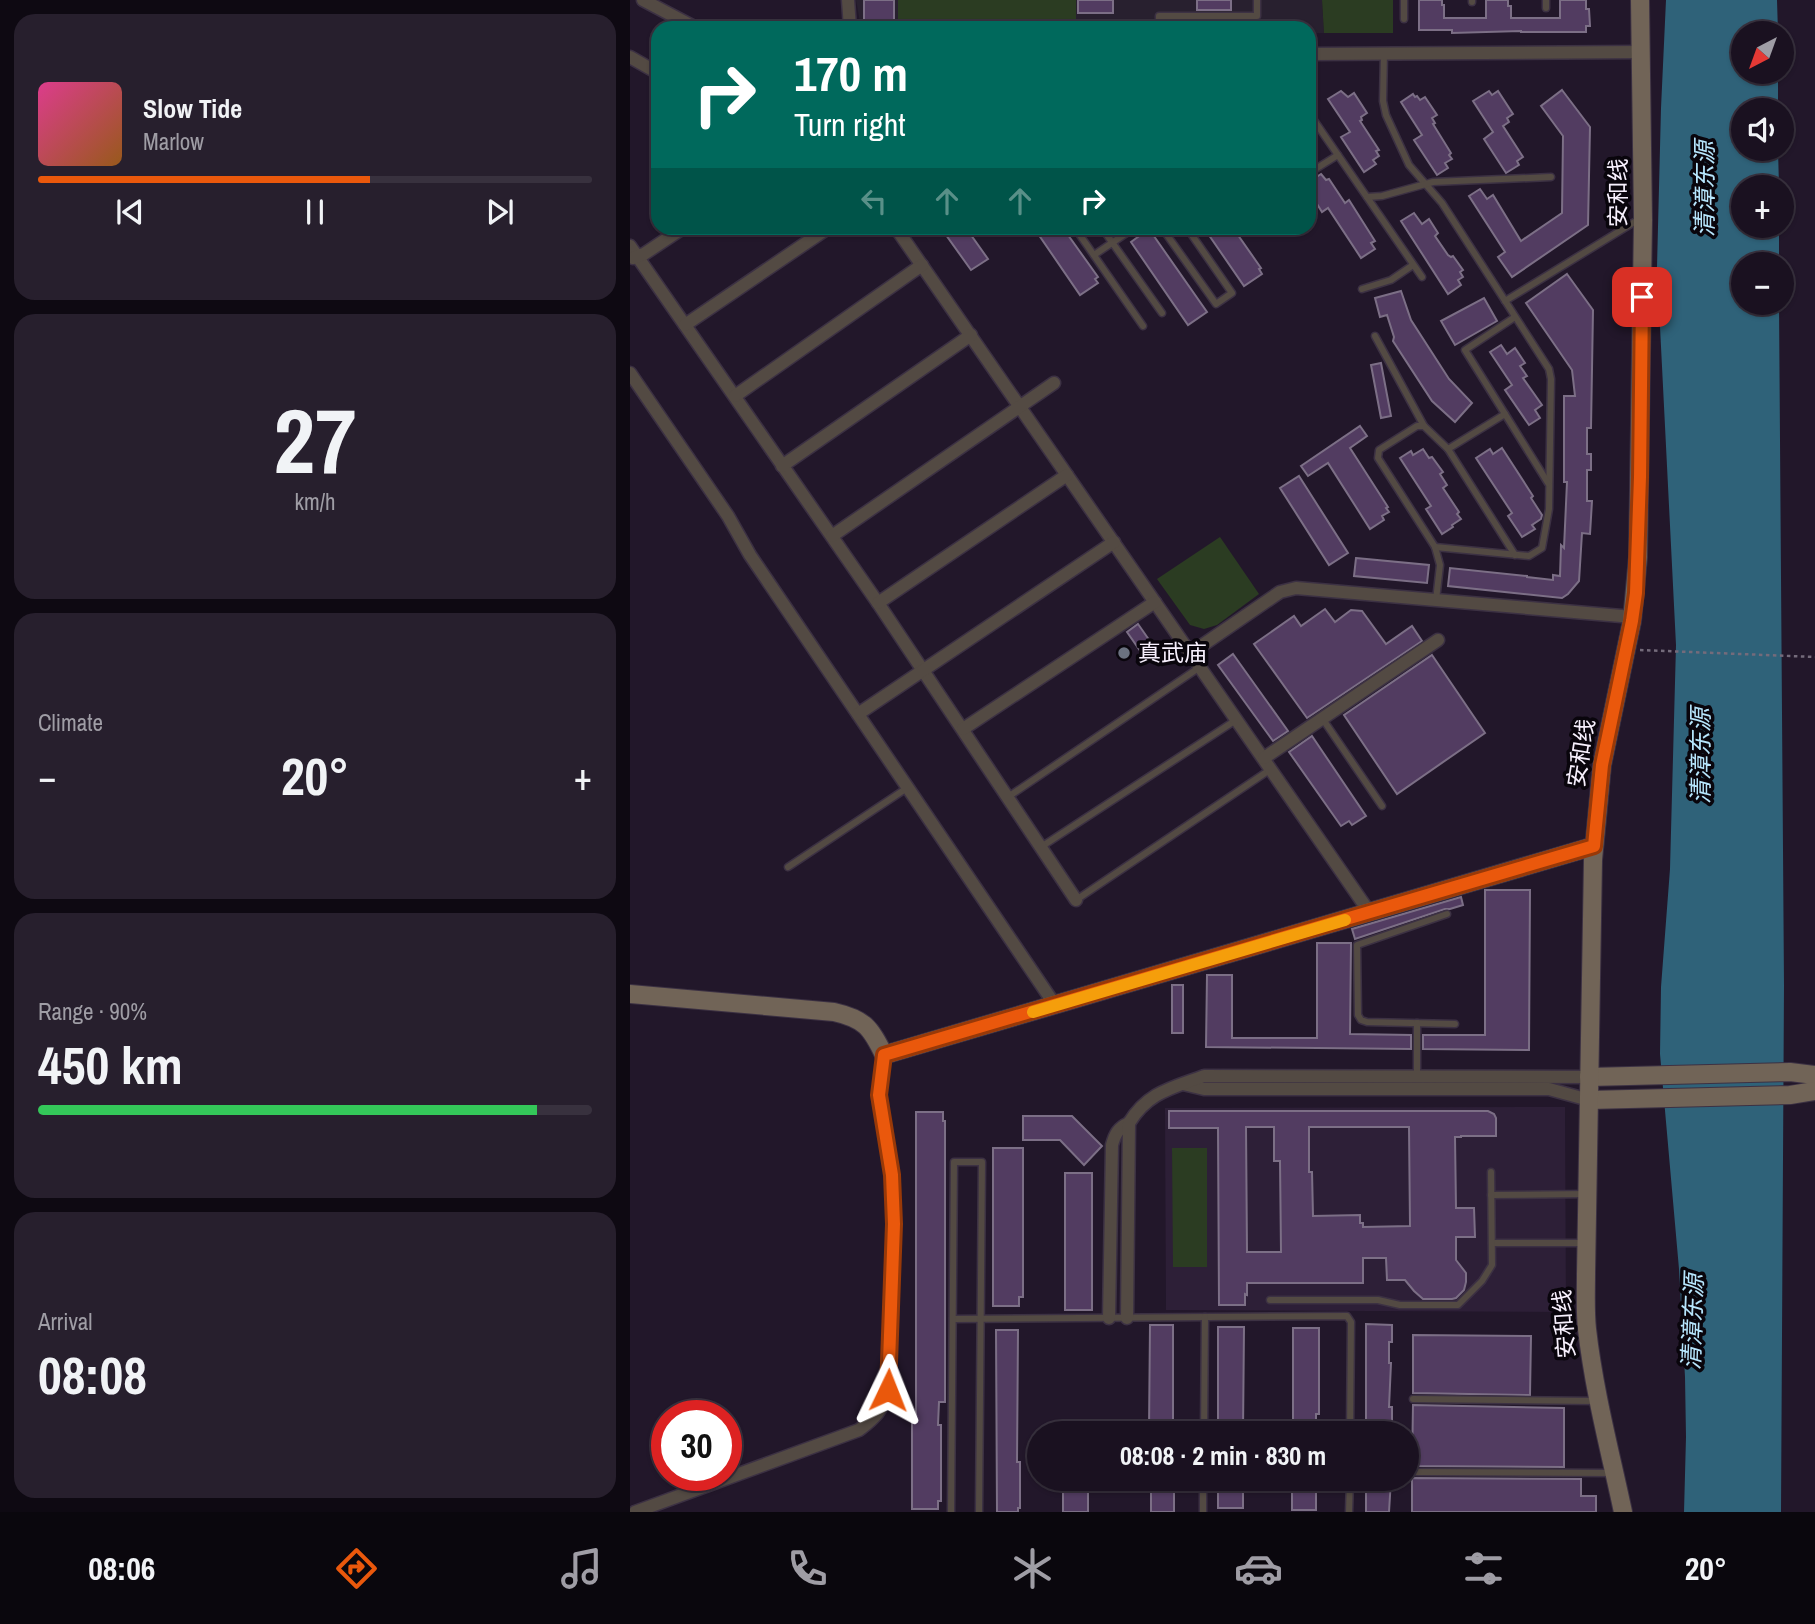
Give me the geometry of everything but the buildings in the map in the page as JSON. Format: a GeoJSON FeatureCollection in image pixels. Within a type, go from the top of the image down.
{"type":"FeatureCollection","features":[{"type":"Feature","properties":{"kind":"main road","name":"安和线"},"geometry":{"type":"LineString","coordinates":[[1623,1512],[1598,1401],[1586,1326],[1586,1243],[1594,846],[1602,765],[1633,617],[1638,557],[1642,217],[1640,0]]}},
{"type":"Feature","properties":{"kind":"main road"},"geometry":{"type":"LineString","coordinates":[[630,994],[834,1012],[860,1020],[870,1029],[884,1055],[1594,846]]}},
{"type":"Feature","properties":{"kind":"main road"},"geometry":{"type":"LineString","coordinates":[[1589,1077],[1790,1072],[1815,1075]]}},
{"type":"Feature","properties":{"kind":"main road"},"geometry":{"type":"LineString","coordinates":[[1589,1100],[1790,1095],[1815,1091]]}},
{"type":"Feature","properties":{"kind":"street"},"geometry":{"type":"LineString","coordinates":[[643,0],[683,21]]}},
{"type":"Feature","properties":{"kind":"street"},"geometry":{"type":"LineString","coordinates":[[848,0],[850,21]]}},
{"type":"Feature","properties":{"kind":"street"},"geometry":{"type":"LineString","coordinates":[[1316,54],[1641,52]]}},
{"type":"Feature","properties":{"kind":"street"},"geometry":{"type":"LineString","coordinates":[[630,57],[651,69]]}},
{"type":"Feature","properties":{"kind":"street"},"geometry":{"type":"LineString","coordinates":[[632,254],[644,254],[672,235]]}},
{"type":"Feature","properties":{"kind":"street"},"geometry":{"type":"LineString","coordinates":[[685,325],[818,235]]}},
{"type":"Feature","properties":{"kind":"street"},"geometry":{"type":"LineString","coordinates":[[902,235],[1370,913]]}},
{"type":"Feature","properties":{"kind":"street"},"geometry":{"type":"LineString","coordinates":[[632,254],[685,325],[832,536],[1076,900]]}},
{"type":"Feature","properties":{"kind":"street"},"geometry":{"type":"LineString","coordinates":[[735,396],[922,265]]}},
{"type":"Feature","properties":{"kind":"street"},"geometry":{"type":"LineString","coordinates":[[782,466],[971,335]]}},
{"type":"Feature","properties":{"kind":"street"},"geometry":{"type":"LineString","coordinates":[[630,373],[1055,1005]]}},
{"type":"Feature","properties":{"kind":"street"},"geometry":{"type":"LineString","coordinates":[[832,536],[1054,383]]}},
{"type":"Feature","properties":{"kind":"street"},"geometry":{"type":"LineString","coordinates":[[878,603],[1068,475]]}},
{"type":"Feature","properties":{"kind":"street"},"geometry":{"type":"LineString","coordinates":[[858,714],[1114,542]]}},
{"type":"Feature","properties":{"kind":"street"},"geometry":{"type":"LineString","coordinates":[[1191,653],[1280,592],[1296,588],[1633,617]]}},
{"type":"Feature","properties":{"kind":"street"},"geometry":{"type":"LineString","coordinates":[[963,729],[1155,601]]}},
{"type":"Feature","properties":{"kind":"street"},"geometry":{"type":"LineString","coordinates":[[1267,764],[1322,718],[1437,640]]}},
{"type":"Feature","properties":{"kind":"street"},"geometry":{"type":"LineString","coordinates":[[635,1512],[859,1430],[884,1406],[888,1390],[894,1224],[892,1175],[879,1095],[884,1055]]}},
{"type":"Feature","properties":{"kind":"street"},"geometry":{"type":"LineString","coordinates":[[1127,1318],[1129,1123],[1137,1110],[1165,1089],[1204,1076],[1589,1077]]}},
{"type":"Feature","properties":{"kind":"street"},"geometry":{"type":"LineString","coordinates":[[1183,1084],[1205,1089],[1549,1088],[1589,1100]]}},
{"type":"Feature","properties":{"kind":"street"},"geometry":{"type":"LineString","coordinates":[[1109,1318],[1112,1145],[1114,1135],[1120,1127],[1129,1123]]}},
{"type":"Feature","properties":{"kind":"lane"},"geometry":{"type":"LineString","coordinates":[[1159,21],[1159,16],[1257,16],[1257,0]]}},
{"type":"Feature","properties":{"kind":"lane"},"geometry":{"type":"LineString","coordinates":[[1404,0],[1404,19]]}},
{"type":"Feature","properties":{"kind":"lane"},"geometry":{"type":"LineString","coordinates":[[1546,0],[1546,8]]}},
{"type":"Feature","properties":{"kind":"lane"},"geometry":{"type":"LineString","coordinates":[[1384,53],[1382,101],[1385,116],[1409,164],[1442,203],[1549,369],[1551,379],[1549,509],[1542,548],[1529,556],[1435,547]]}},
{"type":"Feature","properties":{"kind":"lane"},"geometry":{"type":"LineString","coordinates":[[1316,123],[1422,277]]}},
{"type":"Feature","properties":{"kind":"lane"},"geometry":{"type":"LineString","coordinates":[[1316,169],[1338,155]]}},
{"type":"Feature","properties":{"kind":"lane"},"geometry":{"type":"LineString","coordinates":[[1367,197],[1382,196],[1433,182],[1551,177]]}},
{"type":"Feature","properties":{"kind":"lane"},"geometry":{"type":"LineString","coordinates":[[1505,301],[1642,217]]}},
{"type":"Feature","properties":{"kind":"lane"},"geometry":{"type":"LineString","coordinates":[[1080,235],[1143,326]]}},
{"type":"Feature","properties":{"kind":"lane"},"geometry":{"type":"LineString","coordinates":[[1108,235],[1162,313]]}},
{"type":"Feature","properties":{"kind":"lane"},"geometry":{"type":"LineString","coordinates":[[1094,255],[1124,235]]}},
{"type":"Feature","properties":{"kind":"lane"},"geometry":{"type":"LineString","coordinates":[[1168,235],[1216,304],[1232,293],[1192,235]]}},
{"type":"Feature","properties":{"kind":"lane"},"geometry":{"type":"LineString","coordinates":[[1362,289],[1391,279],[1413,265]]}},
{"type":"Feature","properties":{"kind":"lane"},"geometry":{"type":"LineString","coordinates":[[1515,317],[1465,351],[1549,485]]}},
{"type":"Feature","properties":{"kind":"lane"},"geometry":{"type":"LineString","coordinates":[[1375,336],[1424,426],[1448,449],[1515,555]]}},
{"type":"Feature","properties":{"kind":"lane"},"geometry":{"type":"LineString","coordinates":[[1448,449],[1505,414]]}},
{"type":"Feature","properties":{"kind":"lane"},"geometry":{"type":"LineString","coordinates":[[1424,426],[1417,426],[1379,450],[1378,458],[1435,547],[1440,565],[1436,600]]}},
{"type":"Feature","properties":{"kind":"lane"},"geometry":{"type":"LineString","coordinates":[[1008,797],[1200,667]]}},
{"type":"Feature","properties":{"kind":"lane"},"geometry":{"type":"LineString","coordinates":[[1322,718],[1382,806]]}},
{"type":"Feature","properties":{"kind":"lane"},"geometry":{"type":"LineString","coordinates":[[1041,847],[1237,719]]}},
{"type":"Feature","properties":{"kind":"lane"},"geometry":{"type":"LineString","coordinates":[[1076,900],[1267,764]]}},
{"type":"Feature","properties":{"kind":"lane"},"geometry":{"type":"LineString","coordinates":[[788,867],[907,788]]}},
{"type":"Feature","properties":{"kind":"lane"},"geometry":{"type":"LineString","coordinates":[[1447,914],[1357,945],[1358,1014],[1361,1020],[1367,1022],[1455,1024]]}},
{"type":"Feature","properties":{"kind":"lane"},"geometry":{"type":"LineString","coordinates":[[1417,1023],[1417,1076]]}},
{"type":"Feature","properties":{"kind":"lane"},"geometry":{"type":"LineString","coordinates":[[951,1512],[954,1162],[982,1162],[979,1512]]}},
{"type":"Feature","properties":{"kind":"lane"},"geometry":{"type":"LineString","coordinates":[[1270,1300],[1378,1300],[1400,1305],[1458,1305],[1482,1281],[1492,1265],[1491,1172]]}},
{"type":"Feature","properties":{"kind":"lane"},"geometry":{"type":"LineString","coordinates":[[1491,1195],[1587,1194]]}},
{"type":"Feature","properties":{"kind":"lane"},"geometry":{"type":"LineString","coordinates":[[1492,1244],[1586,1243]]}},
{"type":"Feature","properties":{"kind":"lane"},"geometry":{"type":"LineString","coordinates":[[953,1319],[1347,1316],[1351,1322],[1350,1421]]}},
{"type":"Feature","properties":{"kind":"lane"},"geometry":{"type":"LineString","coordinates":[[1203,1421],[1205,1317]]}},
{"type":"Feature","properties":{"kind":"lane"},"geometry":{"type":"LineString","coordinates":[[1413,1399],[1598,1401]]}},
{"type":"Feature","properties":{"kind":"lane"},"geometry":{"type":"LineString","coordinates":[[1419,1472],[1615,1473]]}},
{"type":"Feature","properties":{"kind":"lane"},"geometry":{"type":"LineString","coordinates":[[1203,1491],[1203,1512]]}},
{"type":"Feature","properties":{"kind":"lane"},"geometry":{"type":"LineString","coordinates":[[1349,1512],[1350,1491]]}},
{"type":"Feature","properties":{"kind":"path"},"geometry":{"type":"LineString","coordinates":[[1626,649],[1815,657]]}},
{"type":"Feature","properties":{"kind":"shaded area"},"geometry":{"type":"Polygon","coordinates":[[[856,0],[1322,0],[1324,33],[1316,33],[1316,21],[860,21],[856,0]]]}},
{"type":"Feature","properties":{"kind":"shaded area"},"geometry":{"type":"Polygon","coordinates":[[[1565,1107],[1566,1312],[1166,1310],[1165,1108],[1565,1107]]]}},
{"type":"Feature","properties":{"kind":"green space"},"geometry":{"type":"Polygon","coordinates":[[[898,0],[1076,0],[1076,21],[898,21],[898,0]]]}},
{"type":"Feature","properties":{"kind":"green space"},"geometry":{"type":"Polygon","coordinates":[[[1322,0],[1393,0],[1393,33],[1324,33],[1322,0]]]}},
{"type":"Feature","properties":{"kind":"green space"},"geometry":{"type":"Polygon","coordinates":[[[1220,537],[1259,594],[1217,625],[1204,629],[1190,625],[1157,579],[1220,537]]]}},
{"type":"Feature","properties":{"kind":"green space"},"geometry":{"type":"Polygon","coordinates":[[[1172,1148],[1207,1148],[1207,1267],[1173,1267],[1172,1148]]]}},
{"type":"Feature","properties":{"kind":"water","name":"清漳东源"},"geometry":{"type":"Polygon","coordinates":[[[1666,0],[1777,0],[1778,21],[1731,21],[1731,84],[1778,84],[1778,98],[1731,98],[1731,161],[1778,161],[1779,175],[1731,175],[1731,238],[1779,238],[1779,252],[1731,252],[1731,315],[1779,315],[1784,985],[1781,1512],[1684,1512],[1685,1377],[1679,1269],[1660,1054],[1661,987],[1670,869],[1676,645],[1657,267],[1666,0]]]}},
{"type":"Feature","properties":{"kind":"slow traffic"},"geometry":{"type":"LineString","coordinates":[[1033,1012],[1345,920]]}},
{"type":"Feature","properties":{"kind":"place","name":"真武庙"},"geometry":{"type":"Point","coordinates":[1124,653]}},
{"type":"Feature","properties":{"kind":"route"},"geometry":{"type":"LineString","coordinates":[[888,1390],[894,1224],[892,1175],[879,1095],[884,1055],[1594,846],[1602,765],[1636,593],[1642,297]]}}]}
